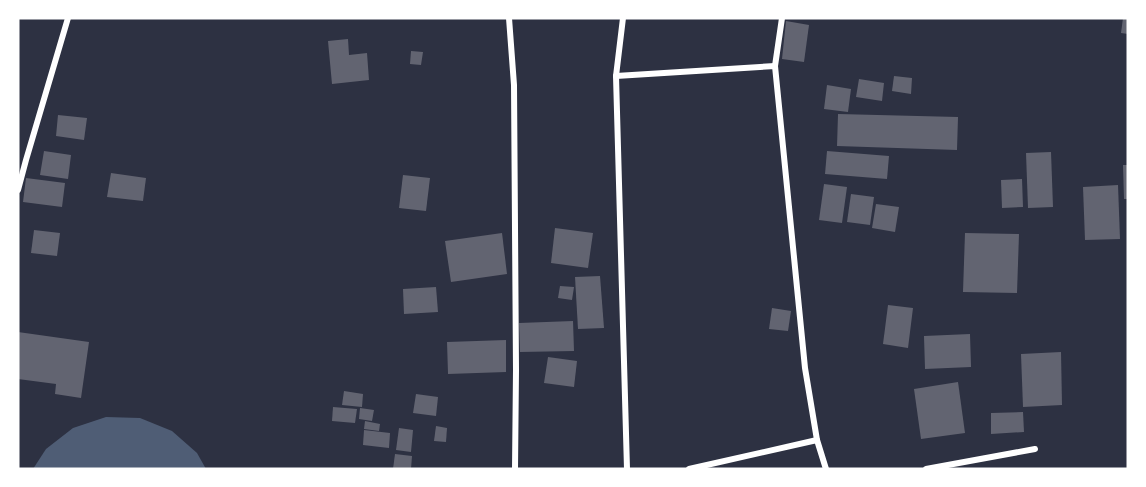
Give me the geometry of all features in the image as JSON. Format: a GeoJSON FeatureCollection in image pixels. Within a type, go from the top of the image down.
{"type":"FeatureCollection","features":[{"type":"Feature","properties":{"kind":"street"},"geometry":{"type":"LineString","coordinates":[[18,190],[68,18]]}},
{"type":"Feature","properties":{"kind":"street"},"geometry":{"type":"LineString","coordinates":[[509,18],[514,85],[515,469]]}},
{"type":"Feature","properties":{"kind":"street"},"geometry":{"type":"LineString","coordinates":[[623,18],[616,76],[627,469]]}},
{"type":"Feature","properties":{"kind":"street"},"geometry":{"type":"LineString","coordinates":[[782,18],[776,66],[805,368],[817,440],[826,469]]}},
{"type":"Feature","properties":{"kind":"street"},"geometry":{"type":"LineString","coordinates":[[616,76],[776,66]]}},
{"type":"Feature","properties":{"kind":"street"},"geometry":{"type":"LineString","coordinates":[[689,469],[817,440]]}},
{"type":"Feature","properties":{"kind":"street"},"geometry":{"type":"LineString","coordinates":[[926,469],[1035,449]]}},
{"type":"Feature","properties":{"kind":"water"},"geometry":{"type":"Polygon","coordinates":[[[106,417],[140,418],[172,431],[197,453],[206,469],[33,469],[46,449],[73,428],[106,417]]]}},
{"type":"Feature","properties":{"kind":"building"},"geometry":{"type":"Polygon","coordinates":[[[1123,18],[1128,18],[1128,34],[1121,33],[1123,18]]]}},
{"type":"Feature","properties":{"kind":"building"},"geometry":{"type":"Polygon","coordinates":[[[786,21],[809,25],[804,62],[782,59],[786,21]]]}},
{"type":"Feature","properties":{"kind":"building"},"geometry":{"type":"Polygon","coordinates":[[[348,39],[349,55],[367,53],[369,80],[332,84],[328,41],[348,39]]]}},
{"type":"Feature","properties":{"kind":"building"},"geometry":{"type":"Polygon","coordinates":[[[411,51],[423,52],[421,65],[410,64],[411,51]]]}},
{"type":"Feature","properties":{"kind":"building"},"geometry":{"type":"Polygon","coordinates":[[[894,76],[912,78],[911,94],[892,91],[894,76]]]}},
{"type":"Feature","properties":{"kind":"building"},"geometry":{"type":"Polygon","coordinates":[[[859,79],[884,83],[882,101],[856,97],[859,79]]]}},
{"type":"Feature","properties":{"kind":"building"},"geometry":{"type":"Polygon","coordinates":[[[827,85],[851,89],[848,112],[824,109],[827,85]]]}},
{"type":"Feature","properties":{"kind":"building"},"geometry":{"type":"Polygon","coordinates":[[[838,114],[958,117],[957,150],[837,146],[838,114]]]}},
{"type":"Feature","properties":{"kind":"building"},"geometry":{"type":"Polygon","coordinates":[[[58,115],[87,118],[84,140],[56,136],[58,115]]]}},
{"type":"Feature","properties":{"kind":"building"},"geometry":{"type":"Polygon","coordinates":[[[44,151],[71,155],[68,179],[40,175],[44,151]]]}},
{"type":"Feature","properties":{"kind":"building"},"geometry":{"type":"Polygon","coordinates":[[[827,151],[889,156],[887,179],[825,174],[827,151]]]}},
{"type":"Feature","properties":{"kind":"building"},"geometry":{"type":"Polygon","coordinates":[[[1051,152],[1053,207],[1028,208],[1026,153],[1051,152]]]}},
{"type":"Feature","properties":{"kind":"building"},"geometry":{"type":"Polygon","coordinates":[[[1123,165],[1128,165],[1128,199],[1124,199],[1123,165]]]}},
{"type":"Feature","properties":{"kind":"building"},"geometry":{"type":"Polygon","coordinates":[[[111,173],[146,178],[143,201],[107,197],[111,173]]]}},
{"type":"Feature","properties":{"kind":"building"},"geometry":{"type":"Polygon","coordinates":[[[403,175],[430,178],[426,211],[399,208],[403,175]]]}},
{"type":"Feature","properties":{"kind":"building"},"geometry":{"type":"Polygon","coordinates":[[[26,178],[65,183],[62,207],[23,202],[26,178]]]}},
{"type":"Feature","properties":{"kind":"building"},"geometry":{"type":"Polygon","coordinates":[[[1022,179],[1023,207],[1002,208],[1001,180],[1022,179]]]}},
{"type":"Feature","properties":{"kind":"building"},"geometry":{"type":"Polygon","coordinates":[[[824,184],[847,187],[842,223],[819,220],[824,184]]]}},
{"type":"Feature","properties":{"kind":"building"},"geometry":{"type":"Polygon","coordinates":[[[1118,185],[1120,239],[1085,240],[1083,187],[1118,185]]]}},
{"type":"Feature","properties":{"kind":"building"},"geometry":{"type":"Polygon","coordinates":[[[851,194],[874,197],[870,225],[847,222],[851,194]]]}},
{"type":"Feature","properties":{"kind":"building"},"geometry":{"type":"Polygon","coordinates":[[[876,204],[899,207],[895,232],[872,228],[876,204]]]}},
{"type":"Feature","properties":{"kind":"building"},"geometry":{"type":"Polygon","coordinates":[[[555,228],[593,233],[588,268],[551,263],[555,228]]]}},
{"type":"Feature","properties":{"kind":"building"},"geometry":{"type":"Polygon","coordinates":[[[34,230],[60,233],[57,256],[31,253],[34,230]]]}},
{"type":"Feature","properties":{"kind":"building"},"geometry":{"type":"Polygon","coordinates":[[[502,233],[507,274],[451,282],[445,241],[502,233]]]}},
{"type":"Feature","properties":{"kind":"building"},"geometry":{"type":"Polygon","coordinates":[[[965,233],[1019,234],[1017,293],[963,292],[965,233]]]}},
{"type":"Feature","properties":{"kind":"building"},"geometry":{"type":"Polygon","coordinates":[[[600,276],[604,328],[578,329],[575,277],[600,276]]]}},
{"type":"Feature","properties":{"kind":"building"},"geometry":{"type":"Polygon","coordinates":[[[560,286],[574,287],[572,300],[558,298],[560,286]]]}},
{"type":"Feature","properties":{"kind":"building"},"geometry":{"type":"Polygon","coordinates":[[[436,287],[438,312],[404,314],[403,289],[436,287]]]}},
{"type":"Feature","properties":{"kind":"building"},"geometry":{"type":"Polygon","coordinates":[[[888,305],[913,308],[908,348],[883,344],[888,305]]]}},
{"type":"Feature","properties":{"kind":"building"},"geometry":{"type":"Polygon","coordinates":[[[772,308],[791,311],[788,331],[769,329],[772,308]]]}},
{"type":"Feature","properties":{"kind":"building"},"geometry":{"type":"Polygon","coordinates":[[[573,321],[574,351],[520,352],[519,323],[573,321]]]}},
{"type":"Feature","properties":{"kind":"building"},"geometry":{"type":"Polygon","coordinates":[[[18,332],[89,342],[81,398],[55,394],[56,384],[18,379],[18,332]]]}},
{"type":"Feature","properties":{"kind":"building"},"geometry":{"type":"Polygon","coordinates":[[[970,334],[971,367],[925,369],[924,336],[970,334]]]}},
{"type":"Feature","properties":{"kind":"building"},"geometry":{"type":"Polygon","coordinates":[[[506,340],[506,372],[448,374],[447,342],[506,340]]]}},
{"type":"Feature","properties":{"kind":"building"},"geometry":{"type":"Polygon","coordinates":[[[1061,352],[1062,405],[1023,407],[1021,354],[1061,352]]]}},
{"type":"Feature","properties":{"kind":"building"},"geometry":{"type":"Polygon","coordinates":[[[548,357],[577,361],[574,387],[544,383],[548,357]]]}},
{"type":"Feature","properties":{"kind":"building"},"geometry":{"type":"Polygon","coordinates":[[[958,382],[965,433],[921,439],[914,389],[958,382]]]}},
{"type":"Feature","properties":{"kind":"building"},"geometry":{"type":"Polygon","coordinates":[[[344,391],[363,394],[362,407],[342,405],[344,391]]]}},
{"type":"Feature","properties":{"kind":"building"},"geometry":{"type":"Polygon","coordinates":[[[416,394],[438,397],[436,416],[413,413],[416,394]]]}},
{"type":"Feature","properties":{"kind":"building"},"geometry":{"type":"Polygon","coordinates":[[[333,407],[357,409],[355,423],[332,421],[333,407]]]}},
{"type":"Feature","properties":{"kind":"building"},"geometry":{"type":"Polygon","coordinates":[[[360,408],[374,410],[372,421],[359,419],[360,408]]]}},
{"type":"Feature","properties":{"kind":"building"},"geometry":{"type":"Polygon","coordinates":[[[1023,412],[1024,432],[991,434],[991,413],[1023,412]]]}},
{"type":"Feature","properties":{"kind":"building"},"geometry":{"type":"Polygon","coordinates":[[[365,421],[380,424],[379,431],[364,429],[365,421]]]}},
{"type":"Feature","properties":{"kind":"building"},"geometry":{"type":"Polygon","coordinates":[[[436,426],[447,428],[446,442],[434,441],[436,426]]]}},
{"type":"Feature","properties":{"kind":"building"},"geometry":{"type":"Polygon","coordinates":[[[399,428],[413,430],[411,452],[396,450],[399,428]]]}},
{"type":"Feature","properties":{"kind":"building"},"geometry":{"type":"Polygon","coordinates":[[[364,430],[390,433],[389,448],[363,445],[364,430]]]}},
{"type":"Feature","properties":{"kind":"building"},"geometry":{"type":"Polygon","coordinates":[[[395,454],[412,456],[411,469],[393,469],[395,454]]]}}]}
